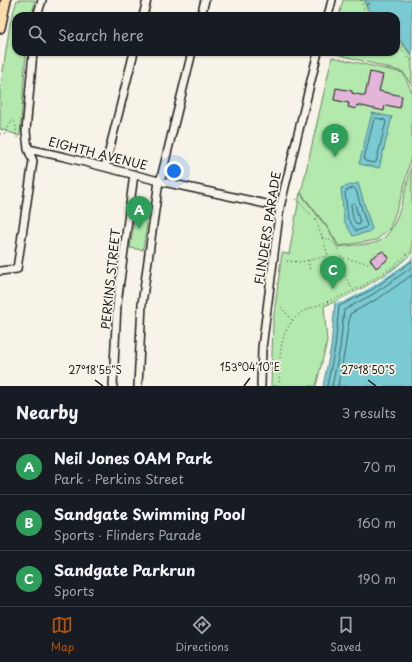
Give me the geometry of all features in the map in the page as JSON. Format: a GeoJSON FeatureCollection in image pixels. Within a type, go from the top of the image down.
{"type":"FeatureCollection","features":[{"type":"Feature","properties":{"kind":"main road"},"geometry":{"type":"LineString","coordinates":[[0,28],[6,0]]}},
{"type":"Feature","properties":{"kind":"street"},"geometry":{"type":"LineString","coordinates":[[38,12],[42,0]]}},
{"type":"Feature","properties":{"kind":"street"},"geometry":{"type":"LineString","coordinates":[[144,12],[147,0]]}},
{"type":"Feature","properties":{"kind":"street"},"geometry":{"type":"LineString","coordinates":[[202,12],[205,0]]}},
{"type":"Feature","properties":{"kind":"street"},"geometry":{"type":"LineString","coordinates":[[329,12],[332,0]]}},
{"type":"Feature","properties":{"kind":"street"},"geometry":{"type":"LineString","coordinates":[[0,271],[17,269],[33,161],[28,149],[26,131],[33,56]]}},
{"type":"Feature","properties":{"kind":"street"},"geometry":{"type":"LineString","coordinates":[[105,167],[133,56]]}},
{"type":"Feature","properties":{"kind":"street"},"geometry":{"type":"LineString","coordinates":[[138,386],[142,304],[159,181],[191,56]]}},
{"type":"Feature","properties":{"kind":"street","name":"FLINDERS PARADE"},"geometry":{"type":"LineString","coordinates":[[261,386],[262,348],[280,207],[317,56]]}},
{"type":"Feature","properties":{"kind":"street","name":"EIGHTH AVENUE"},"geometry":{"type":"LineString","coordinates":[[28,149],[159,181],[280,207]]}},
{"type":"Feature","properties":{"kind":"street","name":"PERKINS STREET"},"geometry":{"type":"LineString","coordinates":[[114,386],[117,304],[134,174]]}},
{"type":"Feature","properties":{"kind":"path"},"geometry":{"type":"LineString","coordinates":[[361,0],[365,12]]}},
{"type":"Feature","properties":{"kind":"path"},"geometry":{"type":"LineString","coordinates":[[400,46],[412,62]]}},
{"type":"Feature","properties":{"kind":"path"},"geometry":{"type":"LineString","coordinates":[[0,134],[5,134],[12,120],[16,124],[16,137],[23,139]]}},
{"type":"Feature","properties":{"kind":"path"},"geometry":{"type":"LineString","coordinates":[[296,199],[316,220],[328,256],[342,271],[353,291]]}},
{"type":"Feature","properties":{"kind":"path"},"geometry":{"type":"LineString","coordinates":[[321,237],[332,240],[342,258]]}},
{"type":"Feature","properties":{"kind":"path"},"geometry":{"type":"LineString","coordinates":[[279,386],[281,345],[283,337],[292,320],[302,312],[353,291],[385,271],[412,250]]}},
{"type":"Feature","properties":{"kind":"path"},"geometry":{"type":"LineString","coordinates":[[287,261],[301,262],[328,256]]}},
{"type":"Feature","properties":{"kind":"path"},"geometry":{"type":"LineString","coordinates":[[334,262],[342,258],[368,263],[371,262]]}},
{"type":"Feature","properties":{"kind":"path"},"geometry":{"type":"LineString","coordinates":[[308,260],[310,272]]}},
{"type":"Feature","properties":{"kind":"path"},"geometry":{"type":"LineString","coordinates":[[281,307],[292,320]]}},
{"type":"Feature","properties":{"kind":"green space"},"geometry":{"type":"Polygon","coordinates":[[[17,0],[35,0],[33,12],[13,12],[17,0]]]}},
{"type":"Feature","properties":{"kind":"green space"},"geometry":{"type":"Polygon","coordinates":[[[343,0],[364,0],[370,12],[340,12],[343,0]]]}},
{"type":"Feature","properties":{"kind":"green space"},"geometry":{"type":"Polygon","coordinates":[[[12,16],[12,56],[26,56],[20,136],[0,129],[0,92],[12,16]]]}},
{"type":"Feature","properties":{"kind":"green space"},"geometry":{"type":"Polygon","coordinates":[[[400,42],[412,56],[412,86],[403,72],[344,56],[400,56],[400,42]]]}},
{"type":"Feature","properties":{"kind":"green space"},"geometry":{"type":"Polygon","coordinates":[[[332,57],[403,73],[412,92],[412,151],[403,192],[390,228],[377,240],[339,246],[328,228],[301,193],[332,57]]]}},
{"type":"Feature","properties":{"kind":"green space"},"geometry":{"type":"Polygon","coordinates":[[[412,162],[412,254],[392,270],[370,284],[348,296],[324,306],[327,342],[316,386],[271,386],[273,322],[282,253],[289,254],[300,193],[328,229],[338,247],[378,242],[385,237],[391,229],[396,218],[405,194],[412,162]]]}},
{"type":"Feature","properties":{"kind":"green space"},"geometry":{"type":"Polygon","coordinates":[[[136,209],[149,211],[143,250],[130,248],[136,209]]]}},
{"type":"Feature","properties":{"kind":"water"},"geometry":{"type":"Polygon","coordinates":[[[365,0],[412,0],[412,55],[400,40],[400,12],[371,12],[366,5],[370,3],[366,4],[365,0]]]}},
{"type":"Feature","properties":{"kind":"water"},"geometry":{"type":"Polygon","coordinates":[[[372,113],[392,117],[379,168],[359,164],[372,113]]]}},
{"type":"Feature","properties":{"kind":"water"},"geometry":{"type":"Polygon","coordinates":[[[358,183],[372,229],[368,232],[353,236],[344,221],[341,188],[358,183]]]}},
{"type":"Feature","properties":{"kind":"water"},"geometry":{"type":"Polygon","coordinates":[[[412,255],[412,386],[323,386],[331,347],[335,303],[371,286],[412,255]]]}},
{"type":"Feature","properties":{"kind":"pier"},"geometry":{"type":"Polygon","coordinates":[[[412,254],[412,258],[405,264],[371,287],[343,302],[333,303],[364,288],[393,270],[412,254]]]}},
{"type":"Feature","properties":{"kind":"building"},"geometry":{"type":"Polygon","coordinates":[[[370,72],[383,75],[379,91],[402,96],[400,108],[385,105],[384,111],[357,105],[356,109],[348,107],[349,103],[334,100],[336,88],[352,91],[352,93],[365,96],[370,72]]]}},
{"type":"Feature","properties":{"kind":"building"},"geometry":{"type":"Polygon","coordinates":[[[384,251],[389,258],[376,268],[370,259],[384,251]]]}},
{"type":"Feature","properties":{"kind":"place","name":"Sandgate Swimming Pool"},"geometry":{"type":"Point","coordinates":[335,157]}},
{"type":"Feature","properties":{"kind":"place","name":"Neil Jones OAM Park"},"geometry":{"type":"Point","coordinates":[139,229]}},
{"type":"Feature","properties":{"kind":"place","name":"Sandgate Parkrun"},"geometry":{"type":"Point","coordinates":[333,289]}}]}
